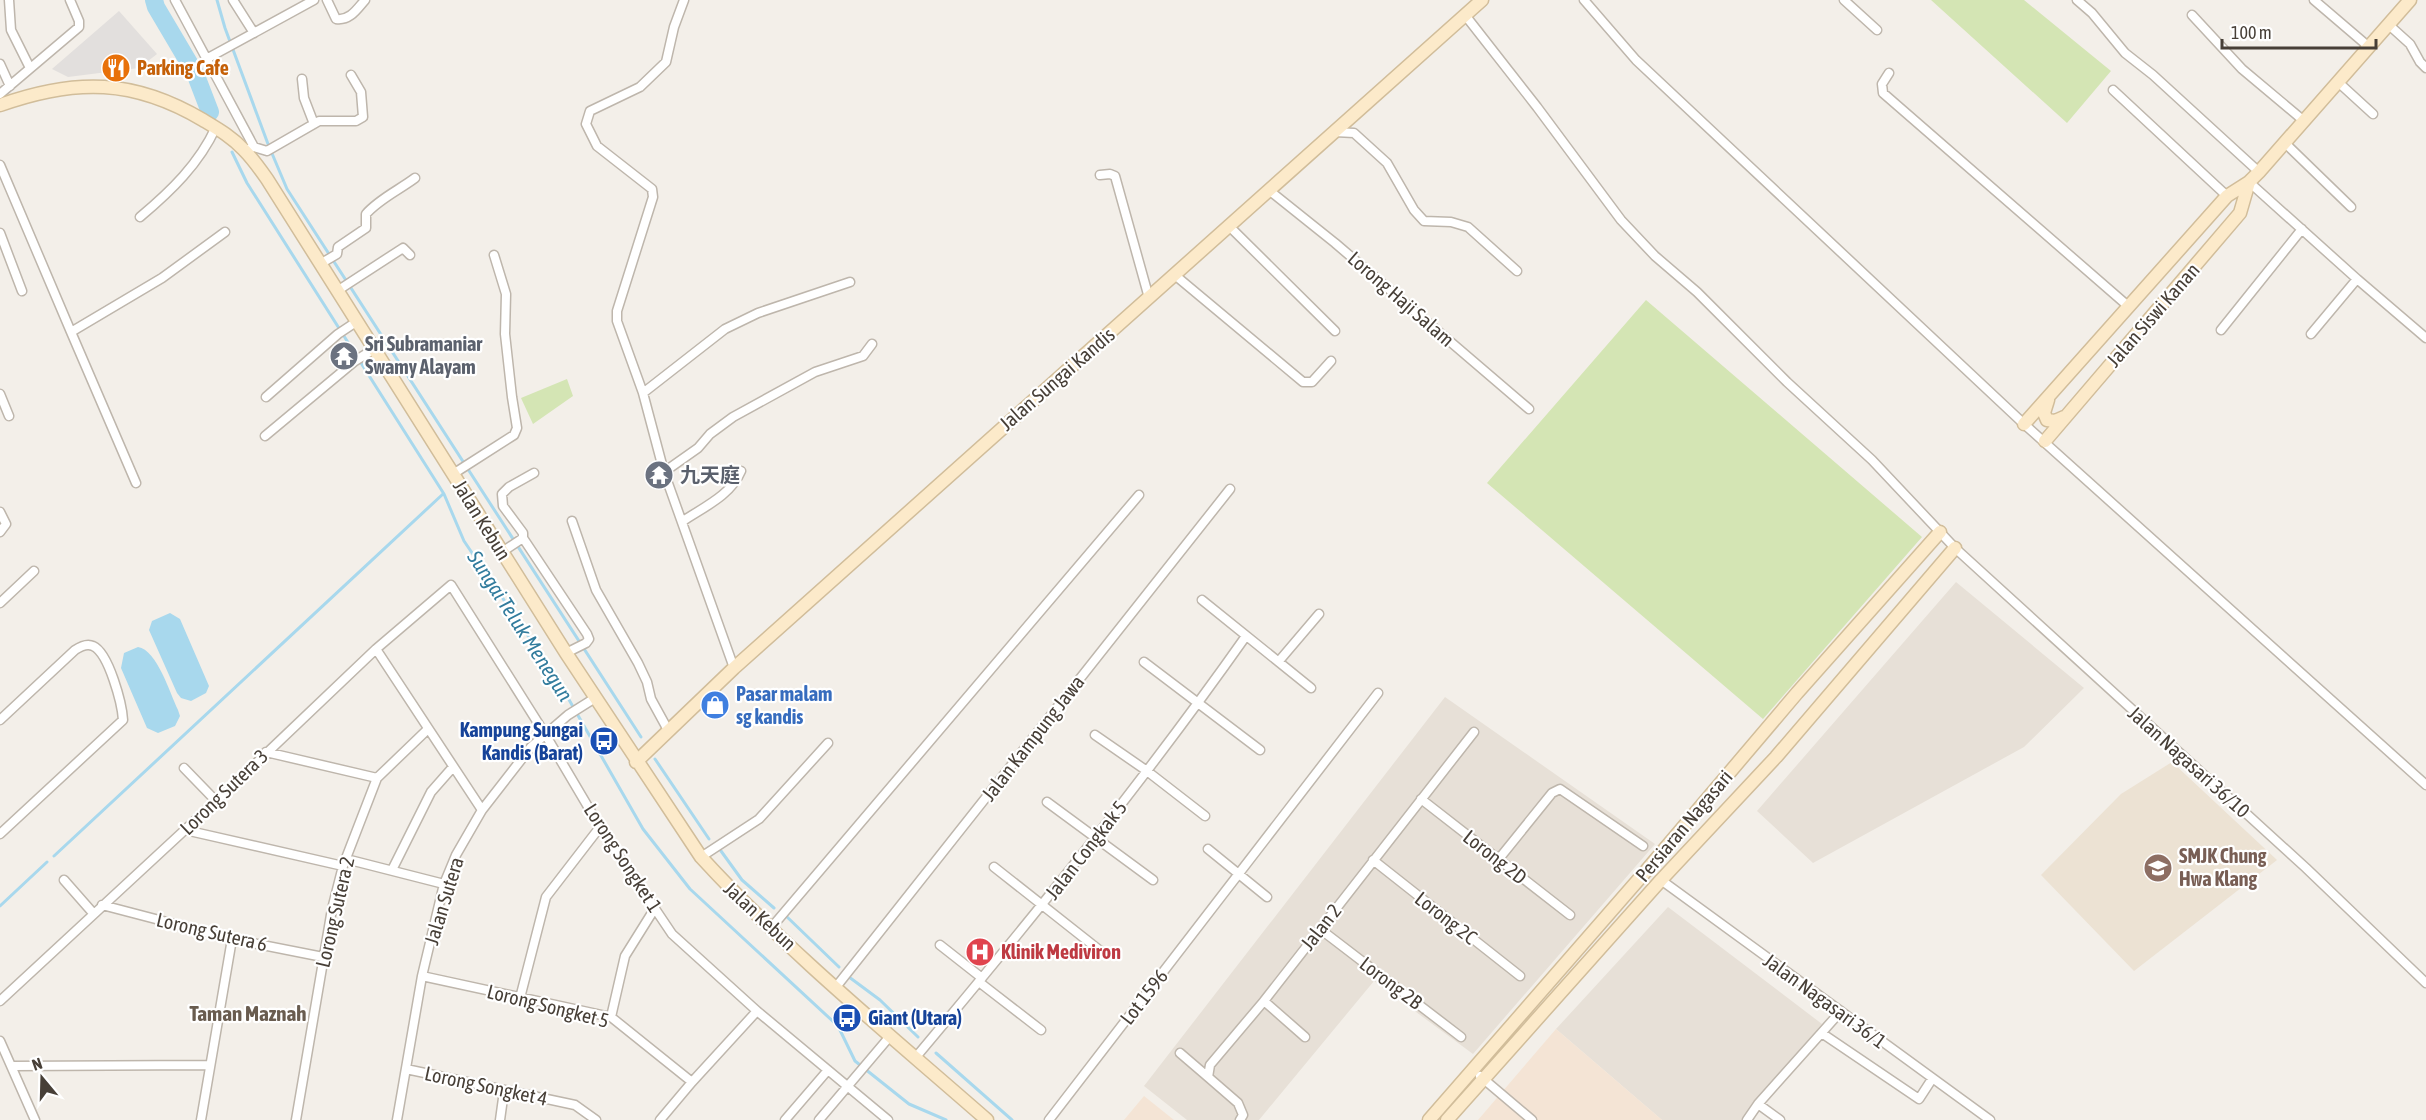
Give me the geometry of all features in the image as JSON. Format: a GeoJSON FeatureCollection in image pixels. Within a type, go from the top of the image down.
{"type":"FeatureCollection","features":[{"type":"Feature","properties":{"kind":"street"},"geometry":{"type":"LineString","coordinates":[[9,0],[11,30],[30,68]]}},
{"type":"Feature","properties":{"kind":"street"},"geometry":{"type":"LineString","coordinates":[[0,94],[79,27],[79,21],[70,0]]}},
{"type":"Feature","properties":{"kind":"street"},"geometry":{"type":"LineString","coordinates":[[175,0],[208,58],[249,149],[270,150],[319,121],[356,121],[363,117],[361,92],[351,75]]}},
{"type":"Feature","properties":{"kind":"street"},"geometry":{"type":"LineString","coordinates":[[233,0],[254,33]]}},
{"type":"Feature","properties":{"kind":"street"},"geometry":{"type":"LineString","coordinates":[[208,58],[226,46],[314,0]]}},
{"type":"Feature","properties":{"kind":"street"},"geometry":{"type":"LineString","coordinates":[[327,0],[336,19],[342,20],[349,18],[365,0]]}},
{"type":"Feature","properties":{"kind":"street"},"geometry":{"type":"LineString","coordinates":[[684,0],[674,27],[666,62],[640,87],[590,111],[586,124],[597,146],[652,189],[653,197],[617,311],[617,321],[643,393],[664,472],[734,668]]}},
{"type":"Feature","properties":{"kind":"street","name":"Jalan Sungai Kandis"},"geometry":{"type":"LineString","coordinates":[[636,762],[734,668],[1088,350],[1176,276],[1482,0]]}},
{"type":"Feature","properties":{"kind":"street"},"geometry":{"type":"LineString","coordinates":[[1584,0],[1636,60],[2024,424],[2426,785]]}},
{"type":"Feature","properties":{"kind":"street"},"geometry":{"type":"LineString","coordinates":[[1844,0],[1877,30]]}},
{"type":"Feature","properties":{"kind":"street"},"geometry":{"type":"LineString","coordinates":[[2077,0],[2092,13],[2125,53],[2153,75],[2259,172]]}},
{"type":"Feature","properties":{"kind":"street"},"geometry":{"type":"LineString","coordinates":[[2314,0],[2369,47]]}},
{"type":"Feature","properties":{"kind":"street","name":"Jalan Siswi Kanan"},"geometry":{"type":"LineString","coordinates":[[2024,424],[2227,196],[2249,182],[2259,172],[2390,26],[2410,0]]}},
{"type":"Feature","properties":{"kind":"street","name":"Jalan Nagasari 36/10"},"geometry":{"type":"LineString","coordinates":[[1465,15],[1621,220],[1655,256],[1696,292],[1787,382],[1872,460],[1955,548],[2306,868],[2423,981]]}},
{"type":"Feature","properties":{"kind":"street"},"geometry":{"type":"LineString","coordinates":[[2192,15],[2242,69],[2304,121]]}},
{"type":"Feature","properties":{"kind":"street"},"geometry":{"type":"LineString","coordinates":[[2390,26],[2410,45],[2426,68]]}},
{"type":"Feature","properties":{"kind":"street"},"geometry":{"type":"LineString","coordinates":[[0,64],[10,86]]}},
{"type":"Feature","properties":{"kind":"street"},"geometry":{"type":"LineString","coordinates":[[1889,73],[1882,84],[1883,93],[2128,306]]}},
{"type":"Feature","properties":{"kind":"street"},"geometry":{"type":"LineString","coordinates":[[302,79],[304,99],[314,124]]}},
{"type":"Feature","properties":{"kind":"street"},"geometry":{"type":"LineString","coordinates":[[2338,82],[2373,114]]}},
{"type":"Feature","properties":{"kind":"street","name":"Jalan Kebun"},"geometry":{"type":"LineString","coordinates":[[0,105],[44,92],[96,87],[126,88],[150,94],[182,107],[249,149],[267,179],[344,286],[356,322],[374,349],[514,544],[566,653],[701,857],[771,928],[987,1120]]}},
{"type":"Feature","properties":{"kind":"street"},"geometry":{"type":"LineString","coordinates":[[2113,90],[2227,196]]}},
{"type":"Feature","properties":{"kind":"street"},"geometry":{"type":"LineString","coordinates":[[140,217],[169,193],[206,149],[216,127]]}},
{"type":"Feature","properties":{"kind":"street"},"geometry":{"type":"LineString","coordinates":[[1335,132],[1354,133],[1387,163],[1414,210],[1424,221],[1451,222],[1468,227],[1517,271]]}},
{"type":"Feature","properties":{"kind":"street"},"geometry":{"type":"LineString","coordinates":[[2285,143],[2351,207]]}},
{"type":"Feature","properties":{"kind":"street"},"geometry":{"type":"LineString","coordinates":[[0,165],[136,483]]}},
{"type":"Feature","properties":{"kind":"street"},"geometry":{"type":"LineString","coordinates":[[1100,176],[1110,174],[1115,176],[1149,298]]}},
{"type":"Feature","properties":{"kind":"street"},"geometry":{"type":"LineString","coordinates":[[327,260],[337,254],[338,247],[366,228],[366,214],[375,204],[397,192],[415,178]]}},
{"type":"Feature","properties":{"kind":"street"},"geometry":{"type":"LineString","coordinates":[[2249,182],[2426,338]]}},
{"type":"Feature","properties":{"kind":"street","name":"Jalan Siswi Kanan"},"geometry":{"type":"LineString","coordinates":[[2045,441],[2241,213],[2249,182]]}},
{"type":"Feature","properties":{"kind":"street","name":"Lorong Haji Salam"},"geometry":{"type":"LineString","coordinates":[[1270,191],[1335,243],[1529,409]]}},
{"type":"Feature","properties":{"kind":"street"},"geometry":{"type":"LineString","coordinates":[[1230,227],[1335,331]]}},
{"type":"Feature","properties":{"kind":"street"},"geometry":{"type":"LineString","coordinates":[[2221,330],[2302,229]]}},
{"type":"Feature","properties":{"kind":"street"},"geometry":{"type":"LineString","coordinates":[[71,332],[162,278],[225,232]]}},
{"type":"Feature","properties":{"kind":"street"},"geometry":{"type":"LineString","coordinates":[[0,233],[22,291]]}},
{"type":"Feature","properties":{"kind":"street"},"geometry":{"type":"LineString","coordinates":[[344,286],[403,248],[410,255]]}},
{"type":"Feature","properties":{"kind":"street"},"geometry":{"type":"LineString","coordinates":[[462,469],[514,435],[517,428],[505,334],[506,294],[494,255]]}},
{"type":"Feature","properties":{"kind":"street"},"geometry":{"type":"LineString","coordinates":[[1176,276],[1303,382],[1312,382],[1331,361]]}},
{"type":"Feature","properties":{"kind":"street"},"geometry":{"type":"LineString","coordinates":[[2311,334],[2357,279]]}},
{"type":"Feature","properties":{"kind":"street"},"geometry":{"type":"LineString","coordinates":[[643,393],[725,328],[758,313],[850,282]]}},
{"type":"Feature","properties":{"kind":"street"},"geometry":{"type":"LineString","coordinates":[[266,397],[341,332],[356,322]]}},
{"type":"Feature","properties":{"kind":"street"},"geometry":{"type":"LineString","coordinates":[[664,472],[698,448],[710,434],[733,417],[815,372],[863,356],[872,344]]}},
{"type":"Feature","properties":{"kind":"street"},"geometry":{"type":"LineString","coordinates":[[265,436],[357,359],[374,349]]}},
{"type":"Feature","properties":{"kind":"street"},"geometry":{"type":"LineString","coordinates":[[0,394],[9,416]]}},
{"type":"Feature","properties":{"kind":"street"},"geometry":{"type":"LineString","coordinates":[[2049,396],[2044,413],[2047,420],[2055,421],[2068,414]]}},
{"type":"Feature","properties":{"kind":"street"},"geometry":{"type":"LineString","coordinates":[[683,521],[729,490],[741,471]]}},
{"type":"Feature","properties":{"kind":"street"},"geometry":{"type":"LineString","coordinates":[[534,473],[509,487],[502,494],[503,506],[523,533],[514,544],[582,624],[589,639],[583,645],[566,653]]}},
{"type":"Feature","properties":{"kind":"street","name":"Jalan Kampung Jawa"},"geometry":{"type":"LineString","coordinates":[[836,987],[1230,489]]}},
{"type":"Feature","properties":{"kind":"street"},"geometry":{"type":"LineString","coordinates":[[771,928],[1139,495]]}},
{"type":"Feature","properties":{"kind":"street"},"geometry":{"type":"LineString","coordinates":[[0,512],[6,524],[0,532]]}},
{"type":"Feature","properties":{"kind":"street"},"geometry":{"type":"LineString","coordinates":[[572,521],[596,590],[634,654],[647,682],[651,699],[668,730]]}},
{"type":"Feature","properties":{"kind":"street","name":"Persiaran Nagasari"},"geometry":{"type":"LineString","coordinates":[[1429,1120],[1646,871],[1797,693],[1940,532]]}},
{"type":"Feature","properties":{"kind":"street","name":"Persiaran Nagasari"},"geometry":{"type":"LineString","coordinates":[[1448,1120],[1660,880],[1776,758],[1955,548]]}},
{"type":"Feature","properties":{"kind":"street"},"geometry":{"type":"LineString","coordinates":[[1918,557],[1928,551],[1936,552],[1939,557],[1937,570]]}},
{"type":"Feature","properties":{"kind":"street"},"geometry":{"type":"LineString","coordinates":[[0,603],[34,571]]}},
{"type":"Feature","properties":{"kind":"street","name":"Lorong Sutera 3"},"geometry":{"type":"LineString","coordinates":[[0,1001],[376,649],[451,585]]}},
{"type":"Feature","properties":{"kind":"street","name":"Lorong Songket 1"},"geometry":{"type":"LineString","coordinates":[[451,585],[545,734],[600,827],[672,934],[757,1011],[888,1120]]}},
{"type":"Feature","properties":{"kind":"street"},"geometry":{"type":"LineString","coordinates":[[1202,600],[1311,687]]}},
{"type":"Feature","properties":{"kind":"street"},"geometry":{"type":"LineString","coordinates":[[1279,661],[1318,614]]}},
{"type":"Feature","properties":{"kind":"street","name":"Jalan Congkak 5"},"geometry":{"type":"LineString","coordinates":[[916,1057],[1043,906],[1198,704],[1246,636]]}},
{"type":"Feature","properties":{"kind":"street"},"geometry":{"type":"LineString","coordinates":[[0,720],[75,650],[90,645],[101,653],[119,690],[123,706],[123,720],[0,834]]}},
{"type":"Feature","properties":{"kind":"street"},"geometry":{"type":"LineString","coordinates":[[376,649],[482,810]]}},
{"type":"Feature","properties":{"kind":"street"},"geometry":{"type":"LineString","coordinates":[[1144,662],[1260,750]]}},
{"type":"Feature","properties":{"kind":"street","name":"Lot 1596"},"geometry":{"type":"LineString","coordinates":[[1048,1120],[1378,693]]}},
{"type":"Feature","properties":{"kind":"street","name":"Jalan Sutera"},"geometry":{"type":"LineString","coordinates":[[397,1120],[422,976],[444,884],[456,855],[482,810],[531,747],[568,715],[595,698]]}},
{"type":"Feature","properties":{"kind":"street","name":"Lorong Sutera 2"},"geometry":{"type":"LineString","coordinates":[[296,1120],[323,957],[344,862],[376,778],[428,729]]}},
{"type":"Feature","properties":{"kind":"street","name":"Jalan 2"},"geometry":{"type":"LineString","coordinates":[[1208,1077],[1210,1065],[1264,1001],[1474,732]]}},
{"type":"Feature","properties":{"kind":"street"},"geometry":{"type":"LineString","coordinates":[[1095,735],[1147,771],[1205,816]]}},
{"type":"Feature","properties":{"kind":"street"},"geometry":{"type":"LineString","coordinates":[[701,857],[759,819],[828,742]]}},
{"type":"Feature","properties":{"kind":"street"},"geometry":{"type":"LineString","coordinates":[[266,752],[376,778]]}},
{"type":"Feature","properties":{"kind":"street"},"geometry":{"type":"LineString","coordinates":[[392,870],[430,792],[453,767]]}},
{"type":"Feature","properties":{"kind":"street"},"geometry":{"type":"LineString","coordinates":[[183,768],[216,801]]}},
{"type":"Feature","properties":{"kind":"street"},"geometry":{"type":"LineString","coordinates":[[1498,860],[1552,793],[1560,789],[1643,846]]}},
{"type":"Feature","properties":{"kind":"street","name":"Lorong 2D"},"geometry":{"type":"LineString","coordinates":[[1421,799],[1570,915]]}},
{"type":"Feature","properties":{"kind":"street"},"geometry":{"type":"LineString","coordinates":[[1047,802],[1153,880]]}},
{"type":"Feature","properties":{"kind":"street"},"geometry":{"type":"LineString","coordinates":[[520,998],[546,897],[600,827]]}},
{"type":"Feature","properties":{"kind":"street"},"geometry":{"type":"LineString","coordinates":[[185,830],[392,870],[444,884]]}},
{"type":"Feature","properties":{"kind":"street"},"geometry":{"type":"LineString","coordinates":[[1208,849],[1267,897]]}},
{"type":"Feature","properties":{"kind":"street","name":"Lorong 2C"},"geometry":{"type":"LineString","coordinates":[[1373,860],[1520,976]]}},
{"type":"Feature","properties":{"kind":"street"},"geometry":{"type":"LineString","coordinates":[[994,867],[1103,952]]}},
{"type":"Feature","properties":{"kind":"street"},"geometry":{"type":"LineString","coordinates":[[63,880],[93,913]]}},
{"type":"Feature","properties":{"kind":"street","name":"Jalan Nagasari 36/1"},"geometry":{"type":"LineString","coordinates":[[1660,880],[1989,1120]]}},
{"type":"Feature","properties":{"kind":"street","name":"Lorong Sutera 6"},"geometry":{"type":"LineString","coordinates":[[102,905],[232,939],[323,957]]}},
{"type":"Feature","properties":{"kind":"street"},"geometry":{"type":"LineString","coordinates":[[610,1017],[625,956],[655,908]]}},
{"type":"Feature","properties":{"kind":"street","name":"Lorong 2B"},"geometry":{"type":"LineString","coordinates":[[1320,929],[1461,1037]]}},
{"type":"Feature","properties":{"kind":"street"},"geometry":{"type":"LineString","coordinates":[[201,1120],[232,939]]}},
{"type":"Feature","properties":{"kind":"street"},"geometry":{"type":"LineString","coordinates":[[940,945],[1041,1030]]}},
{"type":"Feature","properties":{"kind":"street","name":"Lorong Songket 5"},"geometry":{"type":"LineString","coordinates":[[422,976],[610,1017],[692,1082]]}},
{"type":"Feature","properties":{"kind":"street"},"geometry":{"type":"LineString","coordinates":[[1264,1001],[1305,1037]]}},
{"type":"Feature","properties":{"kind":"street"},"geometry":{"type":"LineString","coordinates":[[660,1120],[757,1011]]}},
{"type":"Feature","properties":{"kind":"street"},"geometry":{"type":"LineString","coordinates":[[1747,1120],[1758,1104],[1823,1034],[1840,1011]]}},
{"type":"Feature","properties":{"kind":"street"},"geometry":{"type":"LineString","coordinates":[[1823,1034],[1919,1100],[1932,1079]]}},
{"type":"Feature","properties":{"kind":"street"},"geometry":{"type":"LineString","coordinates":[[819,1120],[891,1035]]}},
{"type":"Feature","properties":{"kind":"street"},"geometry":{"type":"LineString","coordinates":[[0,1041],[35,1120]]}},
{"type":"Feature","properties":{"kind":"street"},"geometry":{"type":"LineString","coordinates":[[1180,1053],[1238,1103],[1243,1114],[1240,1120]]}},
{"type":"Feature","properties":{"kind":"street"},"geometry":{"type":"LineString","coordinates":[[12,1066],[209,1065]]}},
{"type":"Feature","properties":{"kind":"street","name":"Lorong Songket 4"},"geometry":{"type":"LineString","coordinates":[[406,1069],[575,1105],[596,1120]]}},
{"type":"Feature","properties":{"kind":"street"},"geometry":{"type":"LineString","coordinates":[[785,1120],[828,1070]]}},
{"type":"Feature","properties":{"kind":"street"},"geometry":{"type":"LineString","coordinates":[[1472,1070],[1532,1120]]}},
{"type":"Feature","properties":{"kind":"street"},"geometry":{"type":"LineString","coordinates":[[500,1120],[504,1091]]}},
{"type":"Feature","properties":{"kind":"street"},"geometry":{"type":"LineString","coordinates":[[1758,1104],[1780,1120]]}},
{"type":"Feature","properties":{"kind":"shaded area"},"geometry":{"type":"Polygon","coordinates":[[[119,11],[157,54],[139,68],[68,77],[52,69],[119,11]]]}},
{"type":"Feature","properties":{"kind":"shaded area"},"geometry":{"type":"Polygon","coordinates":[[[1956,582],[2084,688],[2024,747],[1813,863],[1757,811],[1956,582]]]}},
{"type":"Feature","properties":{"kind":"shaded area"},"geometry":{"type":"Polygon","coordinates":[[[1445,697],[1655,844],[1473,1054],[1374,981],[1259,1120],[1187,1120],[1144,1086],[1445,697]]]}},
{"type":"Feature","properties":{"kind":"shaded area","name":"SMJK Chung Hwa Klang"},"geometry":{"type":"Polygon","coordinates":[[[2172,762],[2277,860],[2134,971],[2041,875],[2121,794],[2172,762]]]}},
{"type":"Feature","properties":{"kind":"shaded area"},"geometry":{"type":"Polygon","coordinates":[[[1668,907],[1822,1024],[1743,1120],[1662,1120],[1556,1029],[1668,907]]]}},
{"type":"Feature","properties":{"kind":"shaded area"},"geometry":{"type":"Polygon","coordinates":[[[1556,1029],[1662,1120],[1478,1120],[1556,1029]]]}},
{"type":"Feature","properties":{"kind":"shaded area"},"geometry":{"type":"Polygon","coordinates":[[[1144,1096],[1174,1120],[1124,1120],[1144,1096]]]}},
{"type":"Feature","properties":{"kind":"green space"},"geometry":{"type":"Polygon","coordinates":[[[1931,0],[2024,0],[2111,71],[2067,123],[1931,0]]]}},
{"type":"Feature","properties":{"kind":"green space"},"geometry":{"type":"Polygon","coordinates":[[[1646,300],[1922,537],[1763,719],[1487,483],[1646,300]]]}},
{"type":"Feature","properties":{"kind":"green space"},"geometry":{"type":"Polygon","coordinates":[[[567,379],[573,396],[533,424],[521,398],[567,379]]]}},
{"type":"Feature","properties":{"kind":"water"},"geometry":{"type":"Polygon","coordinates":[[[170,613],[180,619],[209,686],[206,693],[191,701],[181,698],[177,693],[149,630],[152,621],[170,613]]]}},
{"type":"Feature","properties":{"kind":"water"},"geometry":{"type":"Polygon","coordinates":[[[138,647],[145,650],[157,664],[180,716],[175,726],[158,733],[147,728],[121,668],[124,653],[138,647]]]}},
{"type":"Feature","properties":{"kind":"waterway","name":"Sungai Teluk Menegun"},"geometry":{"type":"LineString","coordinates":[[154,0],[195,73],[210,112]]}},
{"type":"Feature","properties":{"kind":"waterway"},"geometry":{"type":"LineString","coordinates":[[217,0],[225,28],[287,189],[641,737]]}},
{"type":"Feature","properties":{"kind":"waterway","name":"Sungai Teluk Menegun"},"geometry":{"type":"LineString","coordinates":[[232,152],[247,183],[444,494],[464,541],[556,677],[643,829],[690,889],[838,1026],[855,1061],[909,1104],[946,1120]]}},
{"type":"Feature","properties":{"kind":"waterway"},"geometry":{"type":"LineString","coordinates":[[54,856],[443,494]]}},
{"type":"Feature","properties":{"kind":"waterway"},"geometry":{"type":"LineString","coordinates":[[655,759],[709,839]]}},
{"type":"Feature","properties":{"kind":"waterway"},"geometry":{"type":"LineString","coordinates":[[721,851],[742,880],[774,908]]}},
{"type":"Feature","properties":{"kind":"waterway"},"geometry":{"type":"LineString","coordinates":[[0,906],[47,862]]}},
{"type":"Feature","properties":{"kind":"waterway"},"geometry":{"type":"LineString","coordinates":[[785,915],[839,967]]}},
{"type":"Feature","properties":{"kind":"waterway"},"geometry":{"type":"LineString","coordinates":[[849,977],[880,1000],[918,1037]]}},
{"type":"Feature","properties":{"kind":"waterway"},"geometry":{"type":"LineString","coordinates":[[936,1053],[1012,1120]]}},
{"type":"Feature","properties":{"kind":"place","name":"Parking Cafe"},"geometry":{"type":"Point","coordinates":[116,68]}},
{"type":"Feature","properties":{"kind":"place","name":"Sri Subramaniar Swamy Alayam"},"geometry":{"type":"Point","coordinates":[344,356]}},
{"type":"Feature","properties":{"kind":"place","name":"九天庭"},"geometry":{"type":"Point","coordinates":[659,475]}},
{"type":"Feature","properties":{"kind":"place","name":"Pasar malam sg kandis"},"geometry":{"type":"Point","coordinates":[715,705]}},
{"type":"Feature","properties":{"kind":"place","name":"Kampung Sungai Kandis (Barat)"},"geometry":{"type":"Point","coordinates":[604,741]}},
{"type":"Feature","properties":{"kind":"place","name":"SMJK Chung Hwa Klang"},"geometry":{"type":"Point","coordinates":[2158,868]}},
{"type":"Feature","properties":{"kind":"place","name":"Klinik Mediviron"},"geometry":{"type":"Point","coordinates":[980,952]}},
{"type":"Feature","properties":{"kind":"place","name":"Giant (Utara)"},"geometry":{"type":"Point","coordinates":[847,1018]}},
{"type":"Feature","properties":{"kind":"district","name":"Taman Maznah"},"geometry":{"type":"Point","coordinates":[248,1014]}}]}
